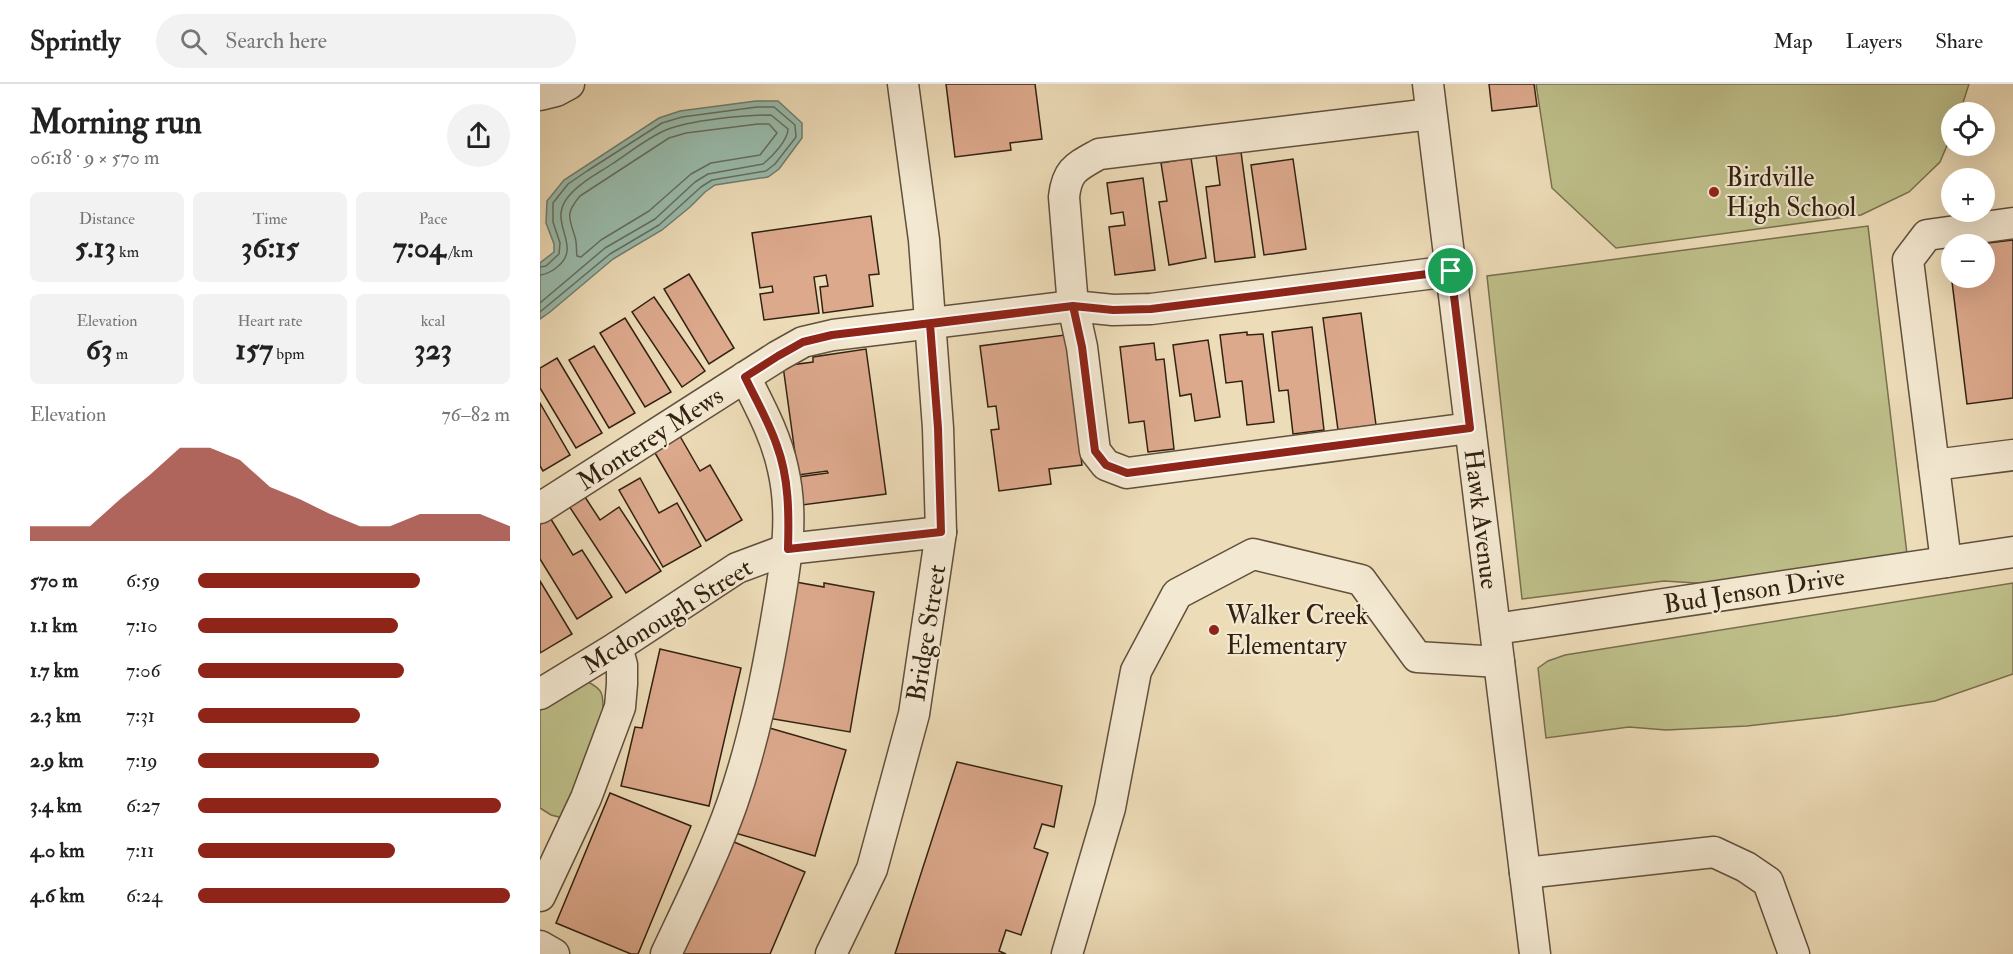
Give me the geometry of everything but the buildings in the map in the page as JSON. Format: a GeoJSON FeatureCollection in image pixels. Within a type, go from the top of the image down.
{"type":"FeatureCollection","features":[{"type":"Feature","properties":{"kind":"street","name":"Bridge Street"},"geometry":{"type":"LineString","coordinates":[[831,954],[872,869],[911,725],[941,532],[938,428],[924,240],[903,84]]}},
{"type":"Feature","properties":{"kind":"street","name":"Hawk Avenue"},"geometry":{"type":"LineString","coordinates":[[1428,84],[1535,954]]}},
{"type":"Feature","properties":{"kind":"street"},"geometry":{"type":"LineString","coordinates":[[1431,114],[1099,154],[1080,165],[1066,179],[1064,197],[1073,306],[1082,347],[1095,451],[1106,465],[1127,473],[1470,428]]}},
{"type":"Feature","properties":{"kind":"street"},"geometry":{"type":"LineString","coordinates":[[1946,562],[1908,260],[1927,234],[2013,223]]}},
{"type":"Feature","properties":{"kind":"street","name":"Monterey Mews"},"geometry":{"type":"LineString","coordinates":[[540,508],[803,342],[832,335],[1073,306],[1113,310],[1151,309],[1451,271]]}},
{"type":"Feature","properties":{"kind":"street"},"geometry":{"type":"LineString","coordinates":[[666,954],[731,804],[749,746],[773,639],[788,549],[789,513],[780,455],[745,377]]}},
{"type":"Feature","properties":{"kind":"street"},"geometry":{"type":"LineString","coordinates":[[1934,465],[2013,455]]}},
{"type":"Feature","properties":{"kind":"street","name":"Mcdonough Street"},"geometry":{"type":"LineString","coordinates":[[540,694],[618,647],[737,568],[788,549],[941,532]]}},
{"type":"Feature","properties":{"kind":"street","name":"Bud Jenson Drive"},"geometry":{"type":"LineString","coordinates":[[1496,629],[2013,552]]}},
{"type":"Feature","properties":{"kind":"street"},"geometry":{"type":"LineString","coordinates":[[1067,954],[1110,808],[1136,671],[1177,594],[1253,554],[1361,580],[1417,657],[1499,662]]}},
{"type":"Feature","properties":{"kind":"street"},"geometry":{"type":"LineString","coordinates":[[540,896],[586,798],[620,707],[622,665],[618,647]]}},
{"type":"Feature","properties":{"kind":"street"},"geometry":{"type":"LineString","coordinates":[[1525,873],[1714,852],[1746,867],[1768,882],[1794,954]]}},
{"type":"Feature","properties":{"kind":"street"},"geometry":{"type":"LineString","coordinates":[[540,946],[554,954]]}},
{"type":"Feature","properties":{"kind":"green space","name":"Birdville High School"},"geometry":{"type":"Polygon","coordinates":[[[1536,84],[1969,84],[1963,102],[1941,102],[1943,156],[1940,162],[1909,192],[1861,215],[1616,248],[1552,188],[1536,84]]]}},
{"type":"Feature","properties":{"kind":"green space"},"geometry":{"type":"Polygon","coordinates":[[[1868,226],[1907,554],[1728,585],[1664,581],[1522,599],[1487,276],[1868,226]]]}},
{"type":"Feature","properties":{"kind":"green space"},"geometry":{"type":"Polygon","coordinates":[[[2013,583],[2013,674],[1935,701],[1836,716],[1747,726],[1666,730],[1629,727],[1546,738],[1538,668],[1548,661],[1565,655],[2013,583]]]}},
{"type":"Feature","properties":{"kind":"green space"},"geometry":{"type":"Polygon","coordinates":[[[588,682],[602,694],[603,712],[563,818],[551,815],[540,808],[540,706],[588,682]]]}},
{"type":"Feature","properties":{"kind":"water"},"geometry":{"type":"Polygon","coordinates":[[[756,101],[778,101],[802,123],[802,138],[779,169],[768,177],[715,185],[662,230],[613,259],[540,319],[540,263],[554,252],[554,244],[546,223],[547,201],[564,180],[659,118],[680,111],[756,101]]]}},
{"type":"Feature","properties":{"kind":"place","name":"Birdville High School"},"geometry":{"type":"Point","coordinates":[1714,192]}},
{"type":"Feature","properties":{"kind":"place","name":"Walker Creek Elementary"},"geometry":{"type":"Point","coordinates":[1214,630]}},
{"type":"Feature","properties":{"kind":"route"},"geometry":{"type":"LineString","coordinates":[[1451,271],[1151,309],[1113,310],[1073,306],[930,324],[938,428],[941,532],[788,549],[789,513],[784,471],[778,447],[745,377],[803,342],[832,335],[1073,306],[1082,347],[1095,451],[1106,465],[1127,473],[1470,428],[1451,271]]}}]}
